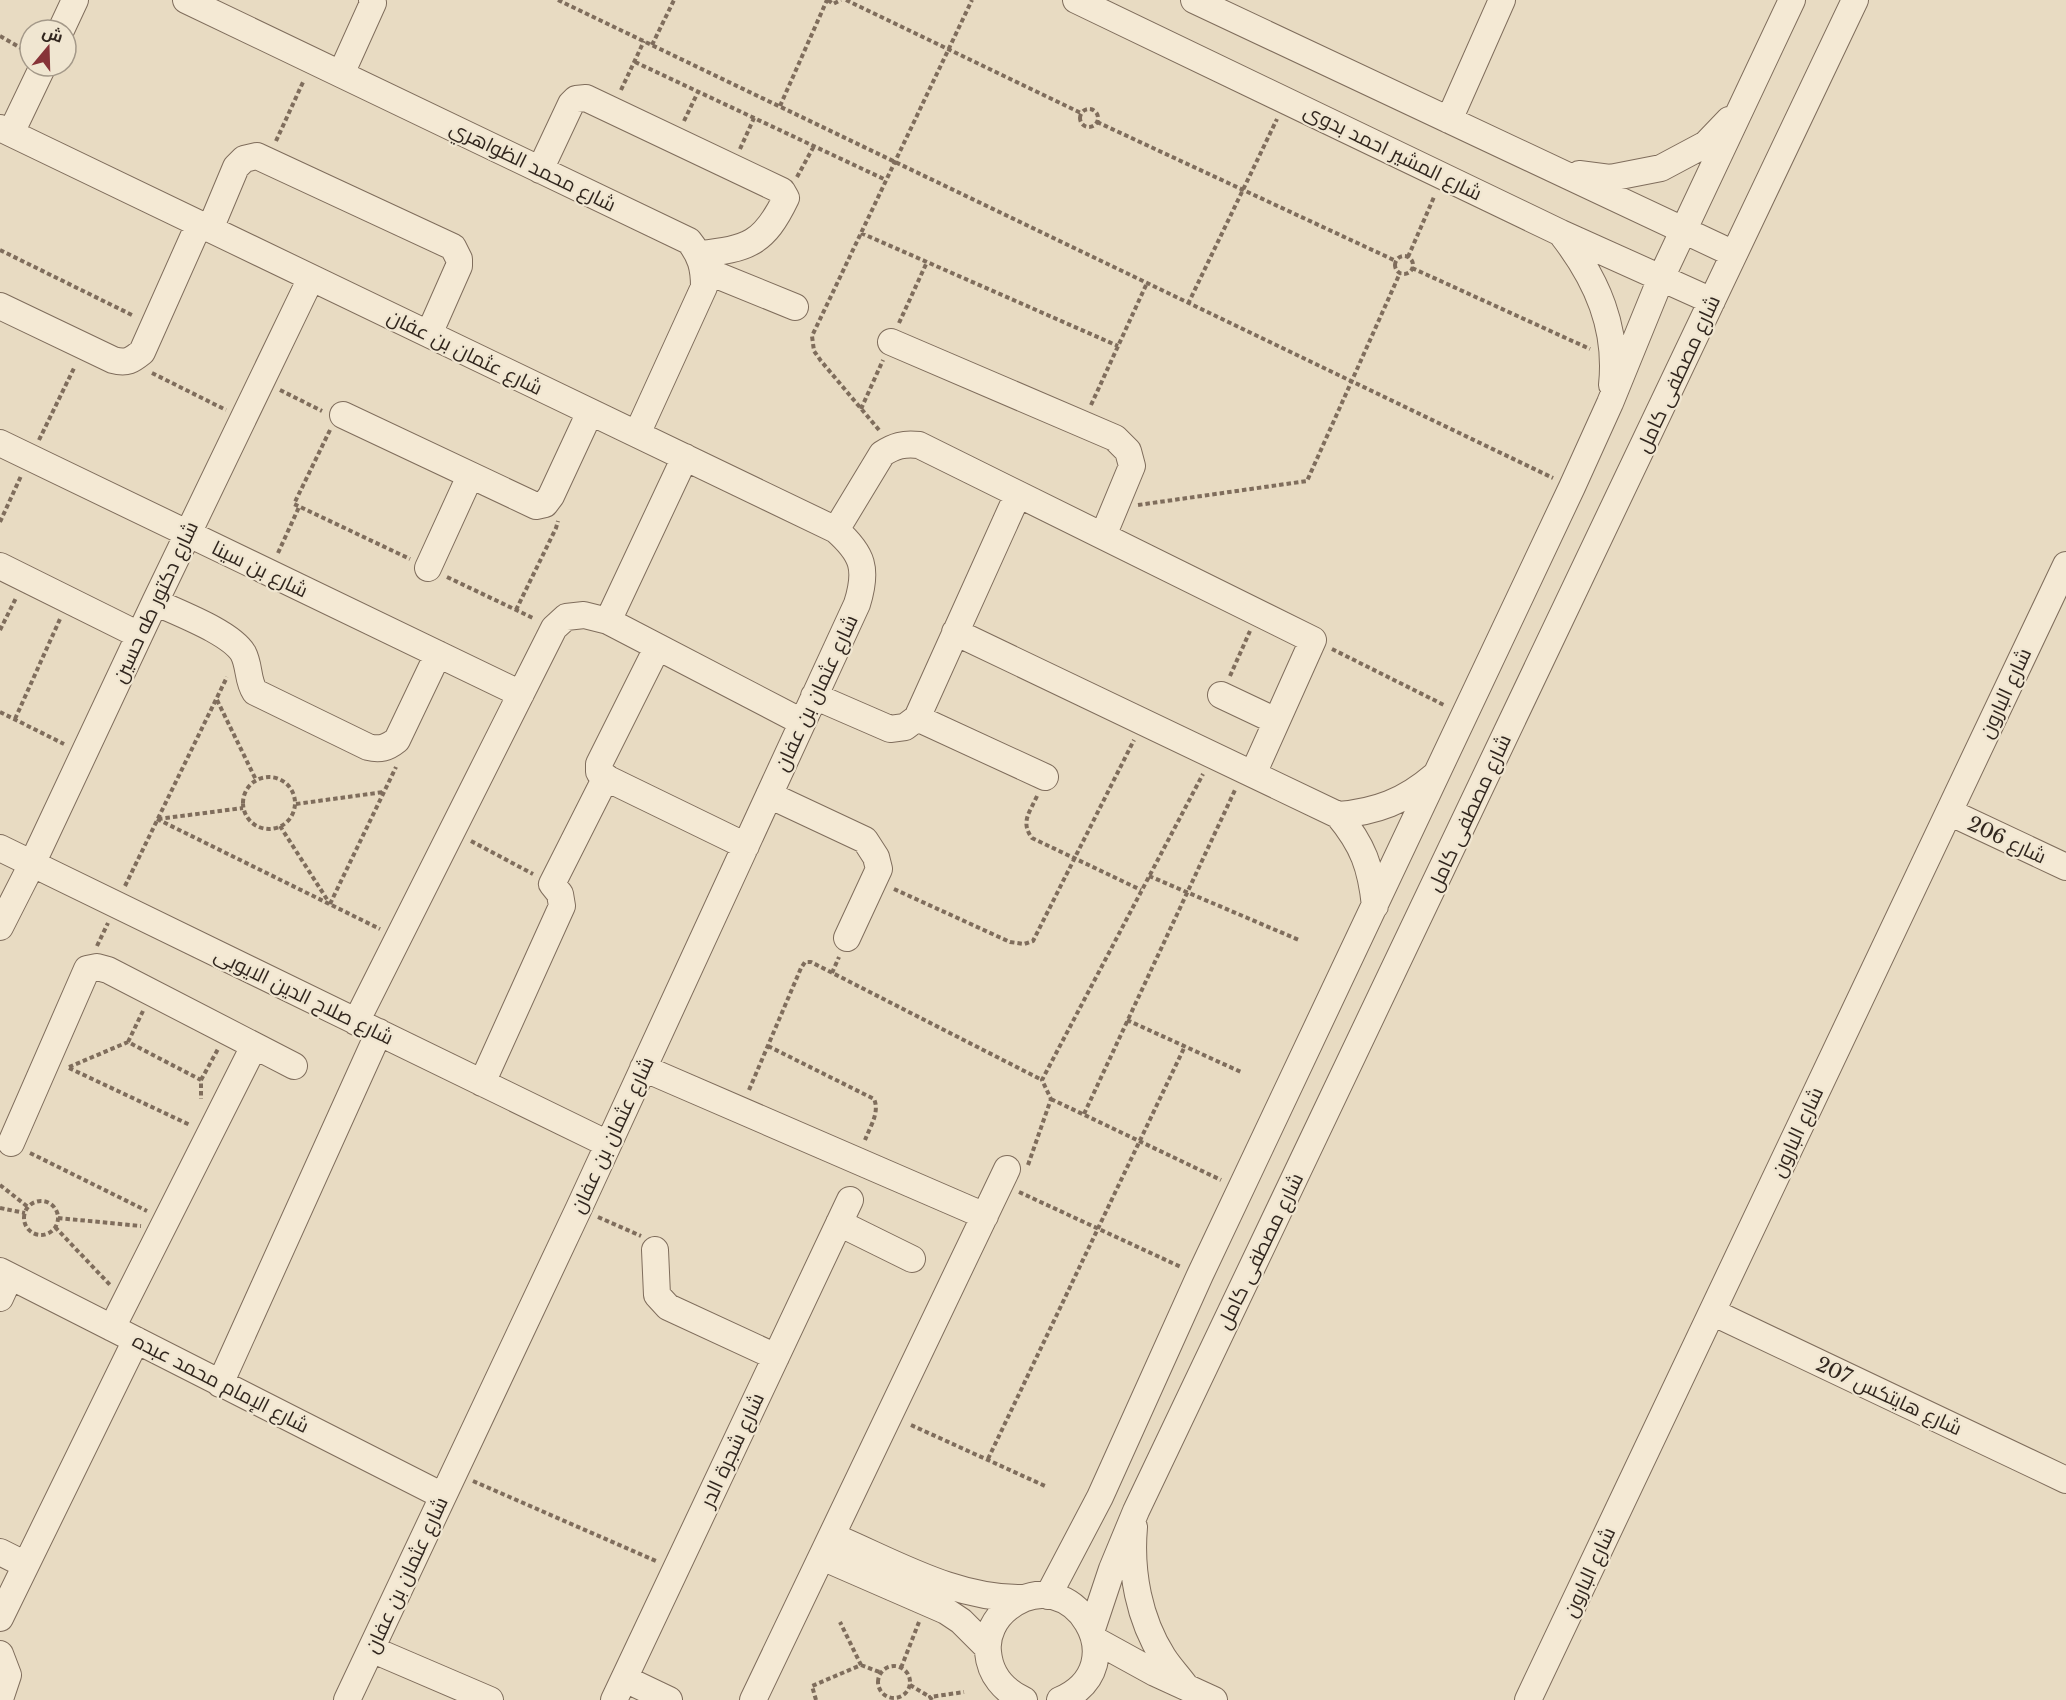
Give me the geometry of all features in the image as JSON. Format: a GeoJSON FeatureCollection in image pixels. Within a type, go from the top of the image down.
{"type":"FeatureCollection","features":[{"type":"Feature","properties":{"kind":"street"},"geometry":{"type":"LineString","coordinates":[[67,18],[75,0]]}},
{"type":"Feature","properties":{"kind":"street","name":"شارع محمد الظواهري"},"geometry":{"type":"LineString","coordinates":[[186,0],[689,241],[702,262],[795,307]]}},
{"type":"Feature","properties":{"kind":"street"},"geometry":{"type":"LineString","coordinates":[[341,74],[373,3],[372,0]]}},
{"type":"Feature","properties":{"kind":"street","name":"شارع المشير احمد بدوى"},"geometry":{"type":"LineString","coordinates":[[1076,0],[1561,233],[1712,301]]}},
{"type":"Feature","properties":{"kind":"street"},"geometry":{"type":"LineString","coordinates":[[1194,0],[1734,254]]}},
{"type":"Feature","properties":{"kind":"street"},"geometry":{"type":"LineString","coordinates":[[1449,120],[1502,0]]}},
{"type":"Feature","properties":{"kind":"street"},"geometry":{"type":"LineString","coordinates":[[993,1700],[993,1672],[987,1647],[995,1622],[1008,1607],[1037,1597],[1088,1523],[1240,1189],[1572,487],[1610,403],[1661,278],[1792,0]]}},
{"type":"Feature","properties":{"kind":"street","name":"شارع مصطفى كامل"},"geometry":{"type":"LineString","coordinates":[[1070,1699],[1088,1678],[1094,1666],[1094,1634],[1123,1540],[1136,1511],[1855,0]]}},
{"type":"Feature","properties":{"kind":"street"},"geometry":{"type":"LineString","coordinates":[[6,130],[36,78]]}},
{"type":"Feature","properties":{"kind":"street"},"geometry":{"type":"LineString","coordinates":[[540,170],[571,104],[576,99],[586,98],[775,187],[782,191],[786,198],[772,224],[760,237],[746,246],[702,262],[704,287],[637,434]]}},
{"type":"Feature","properties":{"kind":"street"},"geometry":{"type":"LineString","coordinates":[[1560,172],[1611,178],[1661,168],[1706,144],[1742,107]]}},
{"type":"Feature","properties":{"kind":"street","name":"شارع عثمان بن عفان"},"geometry":{"type":"LineString","coordinates":[[6,130],[836,530],[852,544],[862,563],[863,583],[857,603],[579,1208],[347,1700]]}},
{"type":"Feature","properties":{"kind":"street"},"geometry":{"type":"LineString","coordinates":[[0,306],[113,360],[122,363],[130,362],[142,352],[153,326],[236,167],[244,159],[257,156],[453,247],[459,260],[459,266],[429,334]]}},
{"type":"Feature","properties":{"kind":"street"},"geometry":{"type":"LineString","coordinates":[[1561,233],[1583,261],[1599,292],[1609,325],[1613,360],[1610,403]]}},
{"type":"Feature","properties":{"kind":"street","name":"شارع دكتور طه حسين"},"geometry":{"type":"LineString","coordinates":[[0,927],[311,278]]}},
{"type":"Feature","properties":{"kind":"street"},"geometry":{"type":"LineString","coordinates":[[891,342],[1115,438],[1128,451],[1132,466],[1103,536]]}},
{"type":"Feature","properties":{"kind":"street"},"geometry":{"type":"LineString","coordinates":[[333,419],[536,506],[545,504],[551,496],[590,412]]}},
{"type":"Feature","properties":{"kind":"street","name":"شارع بن سينا"},"geometry":{"type":"LineString","coordinates":[[0,443],[521,694]]}},
{"type":"Feature","properties":{"kind":"street"},"geometry":{"type":"LineString","coordinates":[[836,530],[882,454],[893,447],[906,444],[919,445],[1313,640],[1276,721],[1248,772]]}},
{"type":"Feature","properties":{"kind":"street"},"geometry":{"type":"LineString","coordinates":[[608,621],[684,457]]}},
{"type":"Feature","properties":{"kind":"street"},"geometry":{"type":"LineString","coordinates":[[428,568],[470,476]]}},
{"type":"Feature","properties":{"kind":"street"},"geometry":{"type":"LineString","coordinates":[[814,696],[890,729],[905,727],[916,718],[1018,494]]}},
{"type":"Feature","properties":{"kind":"street","name":"شارع البارون"},"geometry":{"type":"LineString","coordinates":[[1528,1700],[2066,565]]}},
{"type":"Feature","properties":{"kind":"street"},"geometry":{"type":"LineString","coordinates":[[0,566],[139,635]]}},
{"type":"Feature","properties":{"kind":"street"},"geometry":{"type":"LineString","coordinates":[[155,602],[230,638],[248,662],[250,684],[255,692],[368,747],[378,749],[389,747],[397,741],[438,654]]}},
{"type":"Feature","properties":{"kind":"street"},"geometry":{"type":"LineString","coordinates":[[356,1022],[554,628],[566,617],[584,615],[608,621],[802,722]]}},
{"type":"Feature","properties":{"kind":"street"},"geometry":{"type":"LineString","coordinates":[[955,632],[1338,815],[1353,834],[1365,855],[1372,878],[1375,906]]}},
{"type":"Feature","properties":{"kind":"street"},"geometry":{"type":"LineString","coordinates":[[657,648],[599,764],[599,772],[746,846]]}},
{"type":"Feature","properties":{"kind":"street"},"geometry":{"type":"LineString","coordinates":[[1221,695],[1276,721]]}},
{"type":"Feature","properties":{"kind":"street"},"geometry":{"type":"LineString","coordinates":[[916,718],[1045,777]]}},
{"type":"Feature","properties":{"kind":"street"},"geometry":{"type":"LineString","coordinates":[[1338,815],[1360,813],[1402,800],[1437,774]]}},
{"type":"Feature","properties":{"kind":"street"},"geometry":{"type":"LineString","coordinates":[[482,1083],[562,906],[560,894],[552,884],[606,777]]}},
{"type":"Feature","properties":{"kind":"street"},"geometry":{"type":"LineString","coordinates":[[769,795],[865,840],[876,857],[879,869],[848,938]]}},
{"type":"Feature","properties":{"kind":"street","name":"شارع 206"},"geometry":{"type":"LineString","coordinates":[[1949,812],[2066,867]]}},
{"type":"Feature","properties":{"kind":"street","name":"شارع صلاح الدين الايوبى"},"geometry":{"type":"LineString","coordinates":[[0,848],[608,1144]]}},
{"type":"Feature","properties":{"kind":"street"},"geometry":{"type":"LineString","coordinates":[[10,1143],[87,969],[97,967],[108,970],[294,1066]]}},
{"type":"Feature","properties":{"kind":"street"},"geometry":{"type":"LineString","coordinates":[[220,1384],[379,1032]]}},
{"type":"Feature","properties":{"kind":"street"},"geometry":{"type":"LineString","coordinates":[[112,1328],[254,1046]]}},
{"type":"Feature","properties":{"kind":"street"},"geometry":{"type":"LineString","coordinates":[[643,1068],[985,1216]]}},
{"type":"Feature","properties":{"kind":"street"},"geometry":{"type":"LineString","coordinates":[[753,1700],[985,1216],[1019,1174]]}},
{"type":"Feature","properties":{"kind":"street","name":"شارع شجرة الدر"},"geometry":{"type":"LineString","coordinates":[[619,1689],[844,1211],[912,1259]]}},
{"type":"Feature","properties":{"kind":"street"},"geometry":{"type":"LineString","coordinates":[[655,1250],[657,1295],[668,1306],[776,1357]]}},
{"type":"Feature","properties":{"kind":"street","name":"شارع الإمام محمد عبده"},"geometry":{"type":"LineString","coordinates":[[3,1282],[112,1328],[443,1497]]}},
{"type":"Feature","properties":{"kind":"street","name":"شارع هايتكس 207"},"geometry":{"type":"LineString","coordinates":[[1712,1312],[2066,1480]]}},
{"type":"Feature","properties":{"kind":"street"},"geometry":{"type":"LineString","coordinates":[[0,1618],[136,1340]]}},
{"type":"Feature","properties":{"kind":"street"},"geometry":{"type":"LineString","coordinates":[[1136,1511],[1132,1548],[1136,1586],[1143,1614],[1163,1657],[1186,1687]]}},
{"type":"Feature","properties":{"kind":"street"},"geometry":{"type":"LineString","coordinates":[[1088,1523],[1091,1540],[1098,1546],[1107,1548],[1116,1546],[1123,1540]]}},
{"type":"Feature","properties":{"kind":"street"},"geometry":{"type":"LineString","coordinates":[[827,1546],[961,1591],[993,1597],[1037,1597],[1070,1603],[1079,1610],[1094,1634],[1186,1687],[1214,1700]]}},
{"type":"Feature","properties":{"kind":"street"},"geometry":{"type":"LineString","coordinates":[[827,1546],[946,1611],[961,1621],[987,1647]]}},
{"type":"Feature","properties":{"kind":"street"},"geometry":{"type":"LineString","coordinates":[[0,1552],[26,1564]]}},
{"type":"Feature","properties":{"kind":"street"},"geometry":{"type":"LineString","coordinates":[[371,1649],[490,1700]]}},
{"type":"Feature","properties":{"kind":"street"},"geometry":{"type":"LineString","coordinates":[[0,1654],[8,1675],[0,1699]]}},
{"type":"Feature","properties":{"kind":"street"},"geometry":{"type":"LineString","coordinates":[[993,1672],[1001,1685],[1013,1695],[1024,1700]]}},
{"type":"Feature","properties":{"kind":"street"},"geometry":{"type":"LineString","coordinates":[[619,1689],[669,1700]]}},
{"type":"Feature","properties":{"kind":"path"},"geometry":{"type":"LineString","coordinates":[[558,0],[1572,487]]}},
{"type":"Feature","properties":{"kind":"path"},"geometry":{"type":"LineString","coordinates":[[652,45],[674,0]]}},
{"type":"Feature","properties":{"kind":"path"},"geometry":{"type":"LineString","coordinates":[[780,106],[827,0],[833,4],[841,0]]}},
{"type":"Feature","properties":{"kind":"path"},"geometry":{"type":"LineString","coordinates":[[846,0],[1081,113]]}},
{"type":"Feature","properties":{"kind":"path"},"geometry":{"type":"LineString","coordinates":[[893,447],[814,351],[813,336],[972,0]]}},
{"type":"Feature","properties":{"kind":"path"},"geometry":{"type":"LineString","coordinates":[[0,36],[18,46]]}},
{"type":"Feature","properties":{"kind":"path"},"geometry":{"type":"LineString","coordinates":[[612,110],[644,42]]}},
{"type":"Feature","properties":{"kind":"path"},"geometry":{"type":"LineString","coordinates":[[267,161],[313,61]]}},
{"type":"Feature","properties":{"kind":"path"},"geometry":{"type":"LineString","coordinates":[[634,62],[886,180]]}},
{"type":"Feature","properties":{"kind":"path"},"geometry":{"type":"LineString","coordinates":[[675,140],[698,92]]}},
{"type":"Feature","properties":{"kind":"path"},"geometry":{"type":"LineString","coordinates":[[1188,304],[1286,100]]}},
{"type":"Feature","properties":{"kind":"path"},"geometry":{"type":"LineString","coordinates":[[1089,108],[1094,110],[1099,118],[1098,122],[1094,126],[1085,126],[1081,123],[1081,113],[1089,108]]}},
{"type":"Feature","properties":{"kind":"path"},"geometry":{"type":"LineString","coordinates":[[732,166],[754,118]]}},
{"type":"Feature","properties":{"kind":"path"},"geometry":{"type":"LineString","coordinates":[[1098,122],[1396,261]]}},
{"type":"Feature","properties":{"kind":"path"},"geometry":{"type":"LineString","coordinates":[[786,198],[814,146]]}},
{"type":"Feature","properties":{"kind":"path"},"geometry":{"type":"LineString","coordinates":[[1408,257],[1443,176]]}},
{"type":"Feature","properties":{"kind":"path"},"geometry":{"type":"LineString","coordinates":[[861,233],[1118,346]]}},
{"type":"Feature","properties":{"kind":"path"},"geometry":{"type":"LineString","coordinates":[[0,250],[153,326]]}},
{"type":"Feature","properties":{"kind":"path"},"geometry":{"type":"LineString","coordinates":[[1396,261],[1403,256],[1408,257]]}},
{"type":"Feature","properties":{"kind":"path"},"geometry":{"type":"LineString","coordinates":[[1408,257],[1412,268]]}},
{"type":"Feature","properties":{"kind":"path"},"geometry":{"type":"LineString","coordinates":[[1396,261],[1395,265],[1400,273]]}},
{"type":"Feature","properties":{"kind":"path"},"geometry":{"type":"LineString","coordinates":[[1412,268],[1613,360]]}},
{"type":"Feature","properties":{"kind":"path"},"geometry":{"type":"LineString","coordinates":[[1400,273],[1404,274],[1412,268]]}},
{"type":"Feature","properties":{"kind":"path"},"geometry":{"type":"LineString","coordinates":[[1114,508],[1307,481],[1400,273]]}},
{"type":"Feature","properties":{"kind":"path"},"geometry":{"type":"LineString","coordinates":[[1083,424],[1147,283]]}},
{"type":"Feature","properties":{"kind":"path"},"geometry":{"type":"LineString","coordinates":[[0,522],[84,346]]}},
{"type":"Feature","properties":{"kind":"path"},"geometry":{"type":"LineString","coordinates":[[130,362],[243,418]]}},
{"type":"Feature","properties":{"kind":"path"},"geometry":{"type":"LineString","coordinates":[[262,380],[333,419],[294,504],[554,628]]}},
{"type":"Feature","properties":{"kind":"path"},"geometry":{"type":"LineString","coordinates":[[516,610],[556,528],[557,506],[551,496]]}},
{"type":"Feature","properties":{"kind":"path"},"geometry":{"type":"LineString","coordinates":[[269,573],[299,507]]}},
{"type":"Feature","properties":{"kind":"path"},"geometry":{"type":"LineString","coordinates":[[0,630],[25,578]]}},
{"type":"Feature","properties":{"kind":"path"},"geometry":{"type":"LineString","coordinates":[[15,719],[68,600]]}},
{"type":"Feature","properties":{"kind":"path"},"geometry":{"type":"LineString","coordinates":[[1313,640],[1464,715]]}},
{"type":"Feature","properties":{"kind":"path"},"geometry":{"type":"LineString","coordinates":[[87,969],[241,650]]}},
{"type":"Feature","properties":{"kind":"path"},"geometry":{"type":"LineString","coordinates":[[216,700],[256,780]]}},
{"type":"Feature","properties":{"kind":"path"},"geometry":{"type":"LineString","coordinates":[[0,712],[84,754]]}},
{"type":"Feature","properties":{"kind":"path"},"geometry":{"type":"LineString","coordinates":[[874,880],[1010,942],[1023,944],[1033,941],[1144,722]]}},
{"type":"Feature","properties":{"kind":"path"},"geometry":{"type":"LineString","coordinates":[[330,904],[400,760],[397,741]]}},
{"type":"Feature","properties":{"kind":"path"},"geometry":{"type":"LineString","coordinates":[[1042,1080],[1214,755]]}},
{"type":"Feature","properties":{"kind":"path"},"geometry":{"type":"LineString","coordinates":[[1084,1114],[1187,893],[1248,772]]}},
{"type":"Feature","properties":{"kind":"path"},"geometry":{"type":"LineString","coordinates":[[265,777],[283,780],[290,786],[296,804],[294,813],[288,821],[273,829],[251,822],[243,808],[245,792],[256,780],[265,777]]}},
{"type":"Feature","properties":{"kind":"path"},"geometry":{"type":"LineString","coordinates":[[1045,777],[1025,822],[1026,831],[1032,838],[1141,890]]}},
{"type":"Feature","properties":{"kind":"path"},"geometry":{"type":"LineString","coordinates":[[296,804],[385,791]]}},
{"type":"Feature","properties":{"kind":"path"},"geometry":{"type":"LineString","coordinates":[[158,819],[243,808]]}},
{"type":"Feature","properties":{"kind":"path"},"geometry":{"type":"LineString","coordinates":[[158,819],[398,938]]}},
{"type":"Feature","properties":{"kind":"path"},"geometry":{"type":"LineString","coordinates":[[280,826],[330,904]]}},
{"type":"Feature","properties":{"kind":"path"},"geometry":{"type":"LineString","coordinates":[[452,831],[552,884]]}},
{"type":"Feature","properties":{"kind":"path"},"geometry":{"type":"LineString","coordinates":[[1149,876],[1299,940]]}},
{"type":"Feature","properties":{"kind":"path"},"geometry":{"type":"LineString","coordinates":[[740,1110],[801,968],[806,962],[811,962],[1042,1080],[1051,1099],[1240,1189]]}},
{"type":"Feature","properties":{"kind":"path"},"geometry":{"type":"LineString","coordinates":[[152,993],[128,1042],[68,1068],[209,1134]]}},
{"type":"Feature","properties":{"kind":"path"},"geometry":{"type":"LineString","coordinates":[[1128,1020],[1241,1072]]}},
{"type":"Feature","properties":{"kind":"path"},"geometry":{"type":"LineString","coordinates":[[201,1100],[201,1080],[227,1032]]}},
{"type":"Feature","properties":{"kind":"path"},"geometry":{"type":"LineString","coordinates":[[128,1042],[201,1080]]}},
{"type":"Feature","properties":{"kind":"path"},"geometry":{"type":"LineString","coordinates":[[768,1046],[874,1099],[877,1106],[876,1112],[856,1160]]}},
{"type":"Feature","properties":{"kind":"path"},"geometry":{"type":"LineString","coordinates":[[988,1459],[1185,1046]]}},
{"type":"Feature","properties":{"kind":"path"},"geometry":{"type":"LineString","coordinates":[[1051,1099],[1019,1174],[1019,1192],[1200,1275]]}},
{"type":"Feature","properties":{"kind":"path"},"geometry":{"type":"LineString","coordinates":[[10,1143],[164,1224]]}},
{"type":"Feature","properties":{"kind":"path"},"geometry":{"type":"LineString","coordinates":[[0,1185],[28,1207]]}},
{"type":"Feature","properties":{"kind":"path"},"geometry":{"type":"LineString","coordinates":[[40,1201],[47,1203],[56,1211],[58,1218],[55,1227],[44,1235],[31,1232],[26,1226],[25,1213],[28,1207],[40,1201]]}},
{"type":"Feature","properties":{"kind":"path"},"geometry":{"type":"LineString","coordinates":[[0,1208],[25,1213]]}},
{"type":"Feature","properties":{"kind":"path"},"geometry":{"type":"LineString","coordinates":[[579,1208],[641,1236],[655,1250]]}},
{"type":"Feature","properties":{"kind":"path"},"geometry":{"type":"LineString","coordinates":[[58,1218],[164,1224]]}},
{"type":"Feature","properties":{"kind":"path"},"geometry":{"type":"LineString","coordinates":[[55,1227],[125,1301]]}},
{"type":"Feature","properties":{"kind":"path"},"geometry":{"type":"LineString","coordinates":[[911,1425],[1045,1486]]}},
{"type":"Feature","properties":{"kind":"path"},"geometry":{"type":"LineString","coordinates":[[454,1473],[676,1569]]}},
{"type":"Feature","properties":{"kind":"path"},"geometry":{"type":"LineString","coordinates":[[901,1668],[920,1621]]}},
{"type":"Feature","properties":{"kind":"path"},"geometry":{"type":"LineString","coordinates":[[840,1622],[861,1665],[882,1673]]}},
{"type":"Feature","properties":{"kind":"path"},"geometry":{"type":"LineString","coordinates":[[816,1700],[812,1686],[861,1665]]}},
{"type":"Feature","properties":{"kind":"path"},"geometry":{"type":"LineString","coordinates":[[894,1666],[901,1668],[910,1678],[907,1692],[902,1696],[887,1698],[879,1686],[879,1679],[887,1668],[894,1666]]}},
{"type":"Feature","properties":{"kind":"path"},"geometry":{"type":"LineString","coordinates":[[910,1685],[931,1698],[964,1692],[960,1700]]}}]}
